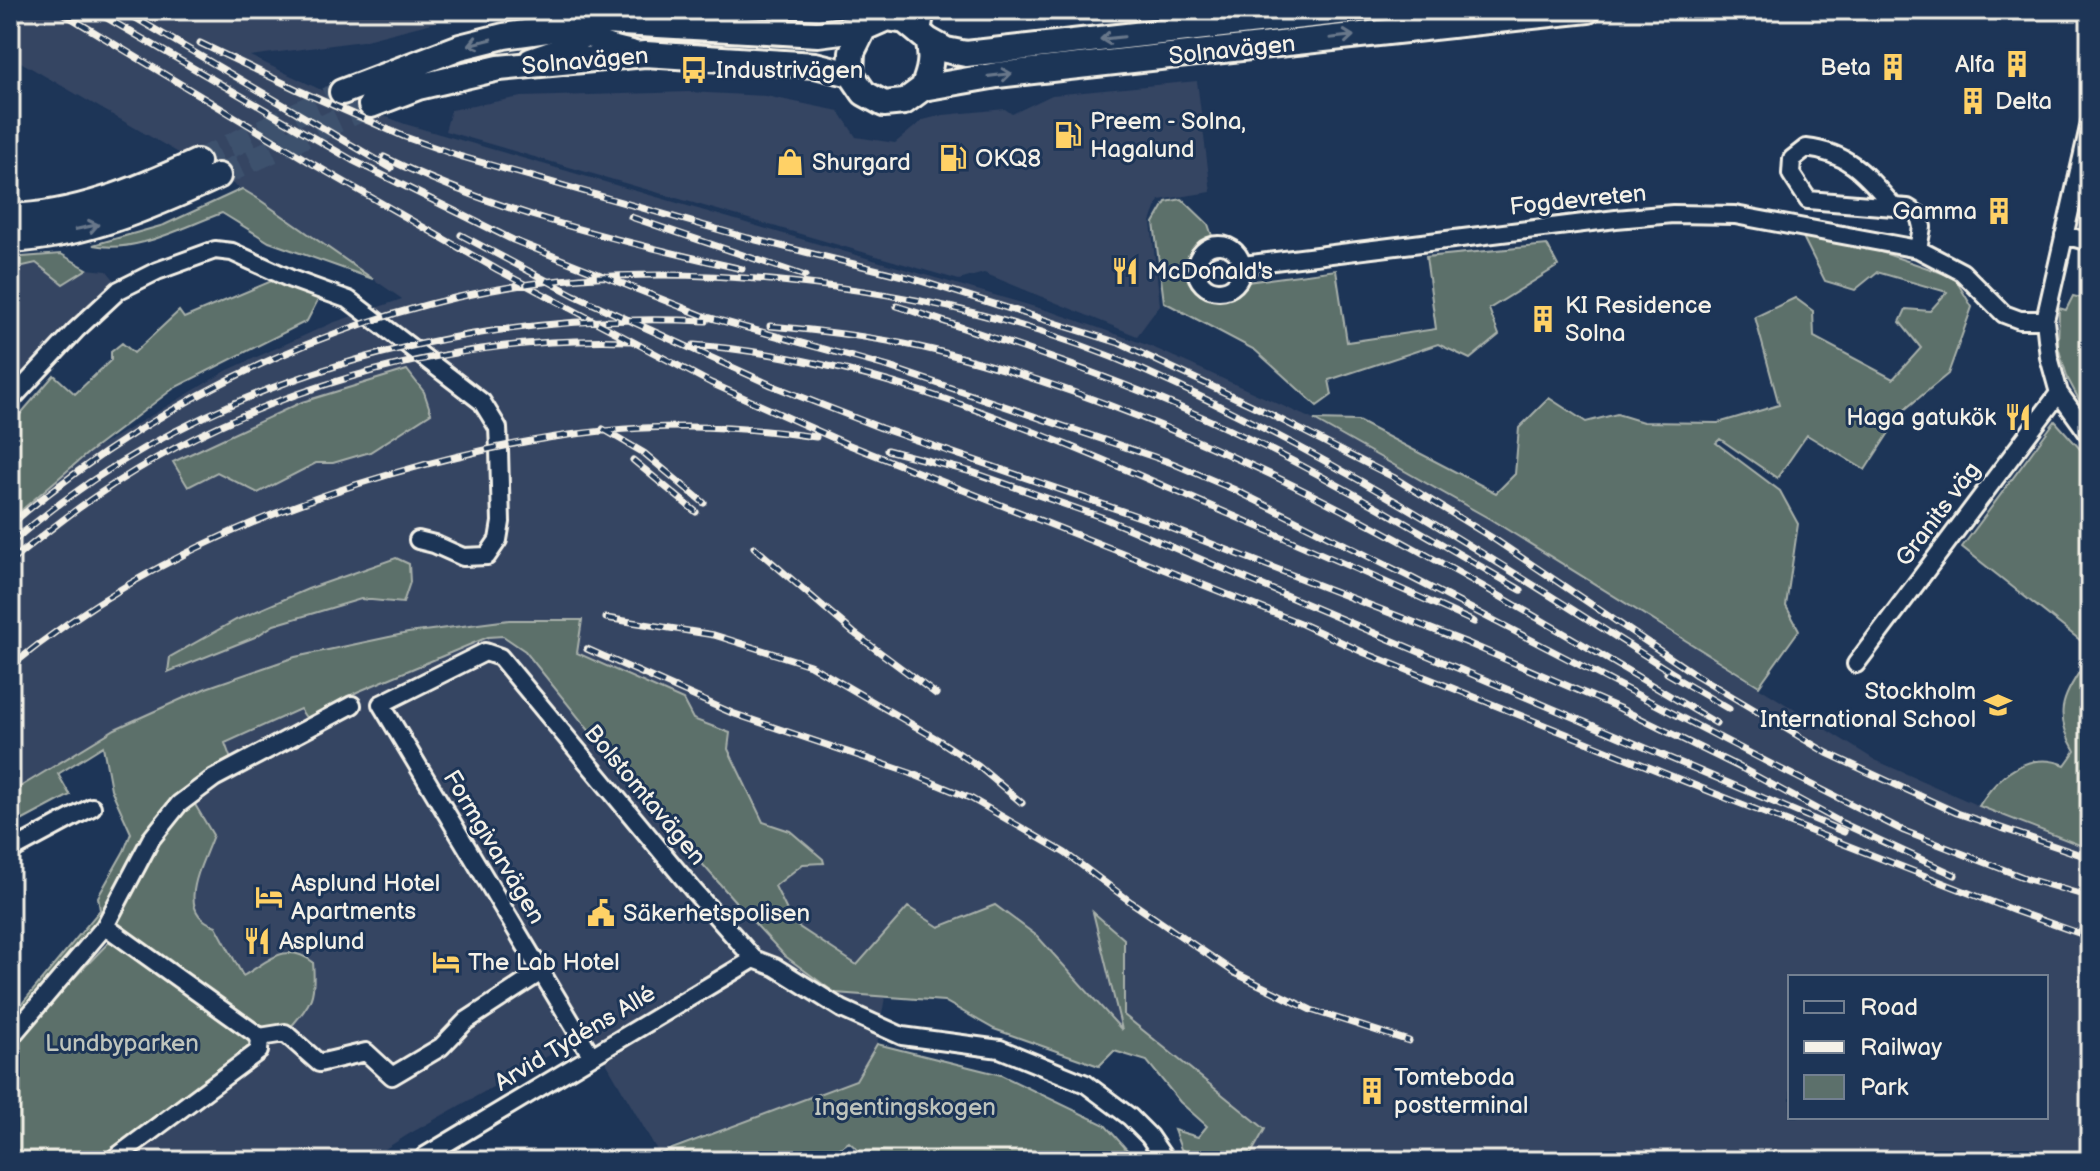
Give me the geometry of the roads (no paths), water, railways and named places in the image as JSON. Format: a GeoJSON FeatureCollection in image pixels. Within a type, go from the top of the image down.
{"type":"FeatureCollection","features":[{"type":"Feature","properties":{"kind":"main road","name":"Solnavägen"},"geometry":{"type":"LineString","coordinates":[[342,92],[460,47],[594,19],[818,34],[864,28],[890,14],[924,27],[946,50],[966,54],[1356,10]]}},
{"type":"Feature","properties":{"kind":"main road","name":"Solnavägen"},"geometry":{"type":"LineString","coordinates":[[371,105],[418,87],[499,68],[645,54],[815,65],[851,74],[864,93],[884,104],[904,102],[923,88],[997,75],[1588,10]]}},
{"type":"Feature","properties":{"kind":"main road"},"geometry":{"type":"LineString","coordinates":[[923,88],[930,69],[931,52],[924,27]]}},
{"type":"Feature","properties":{"kind":"main road"},"geometry":{"type":"LineString","coordinates":[[851,74],[852,52],[864,28]]}},
{"type":"Feature","properties":{"kind":"main road"},"geometry":{"type":"LineString","coordinates":[[10,217],[93,205],[197,162]]}},
{"type":"Feature","properties":{"kind":"main road"},"geometry":{"type":"LineString","coordinates":[[10,240],[99,225],[159,203],[218,176]]}},
{"type":"Feature","properties":{"kind":"street"},"geometry":{"type":"LineString","coordinates":[[594,19],[599,43],[645,54]]}},
{"type":"Feature","properties":{"kind":"street"},"geometry":{"type":"LineString","coordinates":[[499,68],[561,49],[594,19]]}},
{"type":"Feature","properties":{"kind":"street"},"geometry":{"type":"LineString","coordinates":[[2090,123],[2045,320],[2049,357],[2059,393],[2090,436]]}},
{"type":"Feature","properties":{"kind":"street"},"geometry":{"type":"LineString","coordinates":[[1894,207],[1865,173],[1846,158],[1806,148],[1792,159],[1791,174],[1808,200],[1894,207],[1908,208],[1919,215],[1922,227],[1918,249]]}},
{"type":"Feature","properties":{"kind":"street","name":"Fogdevreten"},"geometry":{"type":"LineString","coordinates":[[1243,265],[1673,214],[1735,215],[1918,249],[1962,272],[2004,314],[2020,320],[2045,320]]}},
{"type":"Feature","properties":{"kind":"street"},"geometry":{"type":"LineString","coordinates":[[2064,235],[2090,242]]}},
{"type":"Feature","properties":{"kind":"street"},"geometry":{"type":"LineString","coordinates":[[10,401],[67,339],[119,290],[157,271],[215,250],[232,252],[291,279],[349,300],[482,402],[498,428],[501,522],[498,540],[487,556],[463,557],[418,540]]}},
{"type":"Feature","properties":{"kind":"street","name":"Granits väg"},"geometry":{"type":"LineString","coordinates":[[1856,664],[2059,393]]}},
{"type":"Feature","properties":{"kind":"street","name":"Bolstomtavägen"},"geometry":{"type":"LineString","coordinates":[[381,704],[485,652],[500,657],[754,959],[775,967],[842,1009],[902,1036],[1000,1049],[1086,1084],[1130,1117],[1149,1136],[1166,1161]]}},
{"type":"Feature","properties":{"kind":"street","name":"Formgivarvägen"},"geometry":{"type":"LineString","coordinates":[[381,704],[591,1055]]}},
{"type":"Feature","properties":{"kind":"street"},"geometry":{"type":"LineString","coordinates":[[10,1038],[105,926],[151,839],[179,804],[214,778],[352,705]]}},
{"type":"Feature","properties":{"kind":"street"},"geometry":{"type":"LineString","coordinates":[[10,851],[92,807]]}},
{"type":"Feature","properties":{"kind":"street"},"geometry":{"type":"LineString","coordinates":[[105,926],[260,1037],[285,1033],[319,1063],[366,1052],[392,1076],[441,1047],[466,1021],[541,972]]}},
{"type":"Feature","properties":{"kind":"street","name":"Arvid Tydéns Allé"},"geometry":{"type":"LineString","coordinates":[[421,1161],[591,1055],[754,959]]}},
{"type":"Feature","properties":{"kind":"street"},"geometry":{"type":"LineString","coordinates":[[111,1161],[259,1051],[260,1037]]}},
{"type":"Feature","properties":{"kind":"tunnel"},"geometry":{"type":"LineString","coordinates":[[197,162],[342,92]]}},
{"type":"Feature","properties":{"kind":"tunnel"},"geometry":{"type":"LineString","coordinates":[[218,176],[371,105]]}},
{"type":"Feature","properties":{"kind":"railway"},"geometry":{"type":"LineString","coordinates":[[58,10],[313,164],[498,270],[711,383],[847,444],[1302,624],[1365,653],[1716,794],[2015,911],[2090,937]]}},
{"type":"Feature","properties":{"kind":"railway"},"geometry":{"type":"LineString","coordinates":[[93,10],[352,160],[513,240],[704,316],[889,367],[1172,463],[1233,489],[1408,576],[1904,831],[2028,879],[2090,897]]}},
{"type":"Feature","properties":{"kind":"railway"},"geometry":{"type":"LineString","coordinates":[[122,10],[391,168]]}},
{"type":"Feature","properties":{"kind":"railway"},"geometry":{"type":"LineString","coordinates":[[200,43],[405,137],[459,156],[748,238],[911,278],[1119,343],[1260,409],[1393,477],[1494,539],[1696,675],[1827,753],[1957,813],[2090,858]]}},
{"type":"Feature","properties":{"kind":"railway"},"geometry":{"type":"LineString","coordinates":[[384,157],[427,177],[515,210],[605,236],[742,269]]}},
{"type":"Feature","properties":{"kind":"railway"},"geometry":{"type":"LineString","coordinates":[[631,217],[805,276]]}},
{"type":"Feature","properties":{"kind":"railway"},"geometry":{"type":"LineString","coordinates":[[461,235],[574,295],[771,385],[881,428],[1163,525],[1465,642],[1619,708],[1741,768]]}},
{"type":"Feature","properties":{"kind":"railway"},"geometry":{"type":"LineString","coordinates":[[10,525],[72,476],[137,432],[205,392],[276,357],[350,328],[426,305],[503,288],[581,278],[663,275],[773,280],[932,303],[1019,325],[1145,371],[1283,438],[1350,475],[1482,553],[1676,675]]}},
{"type":"Feature","properties":{"kind":"railway"},"geometry":{"type":"LineString","coordinates":[[897,306],[1095,374],[1211,421],[1329,480],[1521,590]]}},
{"type":"Feature","properties":{"kind":"railway"},"geometry":{"type":"LineString","coordinates":[[10,544],[84,486],[163,438],[248,398],[336,366],[426,343],[519,328],[612,321],[706,321]]}},
{"type":"Feature","properties":{"kind":"railway"},"geometry":{"type":"LineString","coordinates":[[770,326],[896,342],[937,351],[1041,381],[1143,418],[1339,508],[1529,613],[1716,723]]}},
{"type":"Feature","properties":{"kind":"railway"},"geometry":{"type":"LineString","coordinates":[[10,562],[85,504],[155,459],[218,427],[284,399],[351,377],[421,360],[491,348],[561,342],[630,341]]}},
{"type":"Feature","properties":{"kind":"railway"},"geometry":{"type":"LineString","coordinates":[[694,345],[758,352],[822,364],[946,399],[1126,470],[1474,622]]}},
{"type":"Feature","properties":{"kind":"railway"},"geometry":{"type":"LineString","coordinates":[[10,667],[97,604],[191,551],[289,508],[391,474],[497,447],[602,431],[707,427],[816,437]]}},
{"type":"Feature","properties":{"kind":"railway"},"geometry":{"type":"LineString","coordinates":[[603,429],[644,453],[704,503]]}},
{"type":"Feature","properties":{"kind":"railway"},"geometry":{"type":"LineString","coordinates":[[887,450],[972,472],[1101,517],[1844,832]]}},
{"type":"Feature","properties":{"kind":"railway"},"geometry":{"type":"LineString","coordinates":[[633,460],[696,512]]}},
{"type":"Feature","properties":{"kind":"railway"},"geometry":{"type":"LineString","coordinates":[[754,547],[854,633],[936,694]]}},
{"type":"Feature","properties":{"kind":"railway"},"geometry":{"type":"LineString","coordinates":[[606,618],[714,635],[810,665],[937,739],[978,766],[1022,803]]}},
{"type":"Feature","properties":{"kind":"railway"},"geometry":{"type":"LineString","coordinates":[[587,649],[732,713],[910,773],[972,799],[1065,853],[1235,973],[1311,1010],[1409,1041]]}},
{"type":"Feature","properties":{"kind":"railway"},"geometry":{"type":"LineString","coordinates":[[1667,673],[1729,709]]}},
{"type":"Feature","properties":{"kind":"railway"},"geometry":{"type":"LineString","coordinates":[[1734,764],[1842,823],[1955,875]]}},
{"type":"Feature","properties":{"kind":"place","name":"Alfa"},"geometry":{"type":"Point","coordinates":[2017,64]}},
{"type":"Feature","properties":{"kind":"place","name":"Beta"},"geometry":{"type":"Point","coordinates":[1893,67]}},
{"type":"Feature","properties":{"kind":"place","name":"Industrivägen"},"geometry":{"type":"Point","coordinates":[694,70]}},
{"type":"Feature","properties":{"kind":"place","name":"Delta"},"geometry":{"type":"Point","coordinates":[1973,101]}},
{"type":"Feature","properties":{"kind":"place","name":"Preem - Solna, Hagalund"},"geometry":{"type":"Point","coordinates":[1068,135]}},
{"type":"Feature","properties":{"kind":"place","name":"OKQ8"},"geometry":{"type":"Point","coordinates":[953,158]}},
{"type":"Feature","properties":{"kind":"place","name":"Shurgard"},"geometry":{"type":"Point","coordinates":[790,162]}},
{"type":"Feature","properties":{"kind":"place","name":"Gamma"},"geometry":{"type":"Point","coordinates":[1999,211]}},
{"type":"Feature","properties":{"kind":"place","name":"McDonald's"},"geometry":{"type":"Point","coordinates":[1125,271]}},
{"type":"Feature","properties":{"kind":"place","name":"KI Residence Solna"},"geometry":{"type":"Point","coordinates":[1543,319]}},
{"type":"Feature","properties":{"kind":"place","name":"Haga gatukök"},"geometry":{"type":"Point","coordinates":[2018,417]}},
{"type":"Feature","properties":{"kind":"place","name":"Stockholm International School"},"geometry":{"type":"Point","coordinates":[1998,705]}},
{"type":"Feature","properties":{"kind":"place","name":"Asplund Hotel Apartments"},"geometry":{"type":"Point","coordinates":[269,897]}},
{"type":"Feature","properties":{"kind":"place","name":"Säkerhetspolisen"},"geometry":{"type":"Point","coordinates":[601,913]}},
{"type":"Feature","properties":{"kind":"place","name":"Asplund"},"geometry":{"type":"Point","coordinates":[257,941]}},
{"type":"Feature","properties":{"kind":"place","name":"The Lab Hotel"},"geometry":{"type":"Point","coordinates":[446,962]}},
{"type":"Feature","properties":{"kind":"place","name":"Tomteboda postterminal"},"geometry":{"type":"Point","coordinates":[1372,1091]}},
{"type":"Feature","properties":{"kind":"park label","name":"Lundbyparken"},"geometry":{"type":"Point","coordinates":[122,1043]}},
{"type":"Feature","properties":{"kind":"park label","name":"Ingentingskogen"},"geometry":{"type":"Point","coordinates":[905,1107]}}]}
